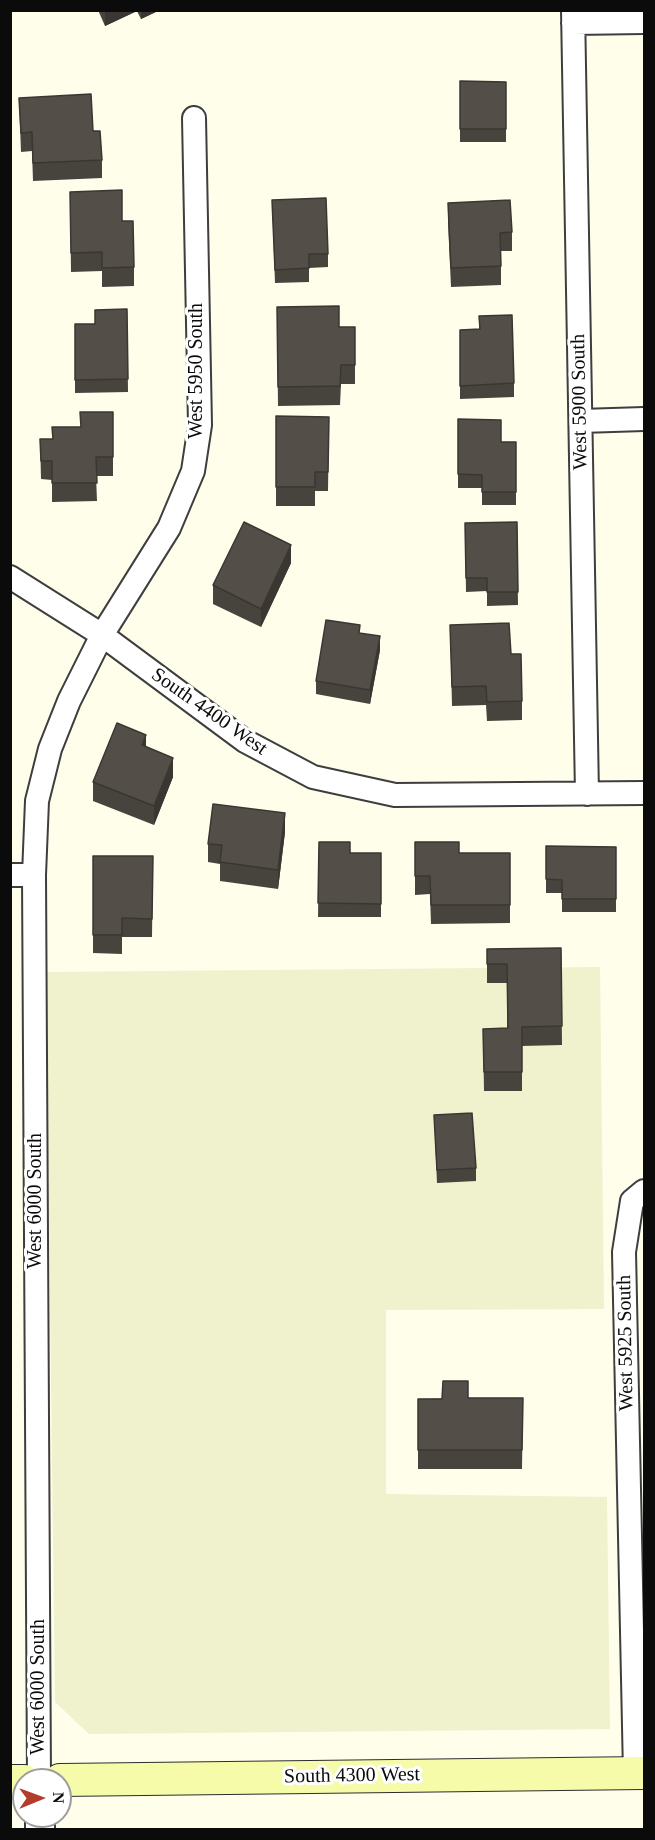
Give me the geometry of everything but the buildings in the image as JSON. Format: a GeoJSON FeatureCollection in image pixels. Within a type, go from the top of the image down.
{"type":"FeatureCollection","features":[{"type":"Feature","properties":{"kind":"main road","name":"South 4300 West"},"geometry":{"type":"LineString","coordinates":[[72,1780],[640,1773]]}},
{"type":"Feature","properties":{"kind":"street"},"geometry":{"type":"LineString","coordinates":[[573,17],[645,22]]}},
{"type":"Feature","properties":{"kind":"street","name":"West 5900 South"},"geometry":{"type":"LineString","coordinates":[[573,17],[587,794]]}},
{"type":"Feature","properties":{"kind":"street","name":"West 5950 South"},"geometry":{"type":"LineString","coordinates":[[102,635],[169,528],[193,471],[200,425],[194,118]]}},
{"type":"Feature","properties":{"kind":"street"},"geometry":{"type":"LineString","coordinates":[[581,421],[645,419]]}},
{"type":"Feature","properties":{"kind":"street","name":"South 4400 West"},"geometry":{"type":"LineString","coordinates":[[10,577],[102,635],[245,741],[313,777],[395,795],[645,793]]}},
{"type":"Feature","properties":{"kind":"street","name":"West 6000 South"},"geometry":{"type":"LineString","coordinates":[[39,1768],[34,875],[37,801],[50,749],[69,701],[102,635]]}},
{"type":"Feature","properties":{"kind":"street"},"geometry":{"type":"LineString","coordinates":[[10,874],[34,875]]}},
{"type":"Feature","properties":{"kind":"street","name":"West 5925 South"},"geometry":{"type":"LineString","coordinates":[[638,1196],[624,1252],[640,1773]]}},
{"type":"Feature","properties":{"kind":"green space"},"geometry":{"type":"Polygon","coordinates":[[[600,967],[604,1309],[386,1310],[386,1494],[607,1497],[610,1729],[89,1734],[55,1702],[46,972],[600,967]]]}}]}
